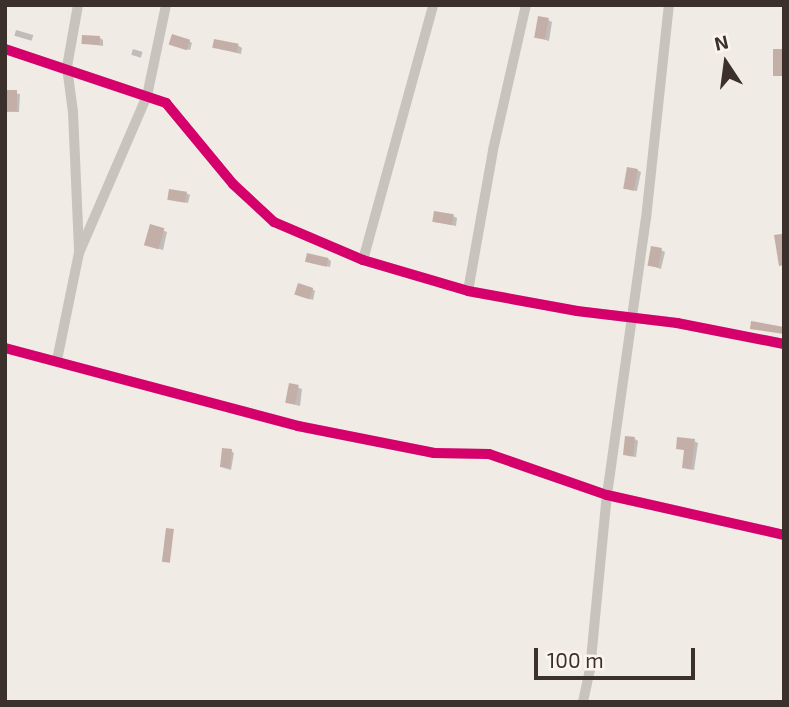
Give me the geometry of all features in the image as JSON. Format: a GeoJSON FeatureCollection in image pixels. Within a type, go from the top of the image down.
{"type":"FeatureCollection","features":[{"type":"Feature","properties":{"kind":"street"},"geometry":{"type":"LineString","coordinates":[[78,5],[67,67],[73,112],[79,253]]}},
{"type":"Feature","properties":{"kind":"street"},"geometry":{"type":"LineString","coordinates":[[57,360],[79,253],[147,96],[166,5]]}},
{"type":"Feature","properties":{"kind":"street"},"geometry":{"type":"LineString","coordinates":[[363,260],[433,5]]}},
{"type":"Feature","properties":{"kind":"street"},"geometry":{"type":"LineString","coordinates":[[468,291],[493,150],[526,5]]}},
{"type":"Feature","properties":{"kind":"street"},"geometry":{"type":"LineString","coordinates":[[583,702],[590,670],[607,495],[633,318],[669,5]]}},
{"type":"Feature","properties":{"kind":"street"},"geometry":{"type":"LineString","coordinates":[[5,49],[67,67],[166,103],[233,184],[274,222],[363,260],[468,291],[784,344]]}},
{"type":"Feature","properties":{"kind":"street"},"geometry":{"type":"LineString","coordinates":[[5,348],[298,426],[434,453],[489,454],[607,495],[784,535]]}},
{"type":"Feature","properties":{"kind":"building"},"geometry":{"type":"Polygon","coordinates":[[[538,16],[549,18],[545,40],[534,38],[538,16]]]}},
{"type":"Feature","properties":{"kind":"building"},"geometry":{"type":"Polygon","coordinates":[[[172,34],[190,40],[187,50],[169,44],[172,34]]]}},
{"type":"Feature","properties":{"kind":"building"},"geometry":{"type":"Polygon","coordinates":[[[82,35],[100,36],[100,45],[82,44],[82,35]]]}},
{"type":"Feature","properties":{"kind":"building"},"geometry":{"type":"Polygon","coordinates":[[[214,39],[239,44],[237,53],[212,48],[214,39]]]}},
{"type":"Feature","properties":{"kind":"building"},"geometry":{"type":"Polygon","coordinates":[[[773,49],[784,49],[784,76],[773,76],[773,49]]]}},
{"type":"Feature","properties":{"kind":"building"},"geometry":{"type":"Polygon","coordinates":[[[5,90],[17,90],[17,111],[5,111],[5,90]]]}},
{"type":"Feature","properties":{"kind":"building"},"geometry":{"type":"Polygon","coordinates":[[[627,167],[638,169],[634,191],[623,189],[627,167]]]}},
{"type":"Feature","properties":{"kind":"building"},"geometry":{"type":"Polygon","coordinates":[[[169,189],[187,192],[185,203],[167,200],[169,189]]]}},
{"type":"Feature","properties":{"kind":"building"},"geometry":{"type":"Polygon","coordinates":[[[434,211],[454,214],[452,225],[432,222],[434,211]]]}},
{"type":"Feature","properties":{"kind":"building"},"geometry":{"type":"Polygon","coordinates":[[[150,224],[164,228],[158,249],[144,245],[150,224]]]}},
{"type":"Feature","properties":{"kind":"building"},"geometry":{"type":"Polygon","coordinates":[[[782,234],[784,265],[779,266],[774,235],[782,234]]]}},
{"type":"Feature","properties":{"kind":"building"},"geometry":{"type":"Polygon","coordinates":[[[651,246],[662,248],[658,268],[648,266],[651,246]]]}},
{"type":"Feature","properties":{"kind":"building"},"geometry":{"type":"Polygon","coordinates":[[[307,253],[328,258],[326,267],[305,262],[307,253]]]}},
{"type":"Feature","properties":{"kind":"building"},"geometry":{"type":"Polygon","coordinates":[[[298,283],[313,288],[310,299],[294,294],[298,283]]]}},
{"type":"Feature","properties":{"kind":"building"},"geometry":{"type":"Polygon","coordinates":[[[751,321],[784,327],[784,334],[750,329],[751,321]]]}},
{"type":"Feature","properties":{"kind":"building"},"geometry":{"type":"Polygon","coordinates":[[[289,383],[299,385],[295,405],[285,403],[289,383]]]}},
{"type":"Feature","properties":{"kind":"building"},"geometry":{"type":"Polygon","coordinates":[[[625,436],[635,437],[633,456],[623,455],[625,436]]]}},
{"type":"Feature","properties":{"kind":"building"},"geometry":{"type":"Polygon","coordinates":[[[677,437],[695,439],[691,469],[682,468],[684,450],[676,449],[677,437]]]}},
{"type":"Feature","properties":{"kind":"building"},"geometry":{"type":"Polygon","coordinates":[[[222,448],[232,449],[230,468],[220,467],[222,448]]]}},
{"type":"Feature","properties":{"kind":"building"},"geometry":{"type":"Polygon","coordinates":[[[166,528],[174,529],[170,563],[162,562],[166,528]]]}},
{"type":"Feature","properties":{"kind":"cycle path"},"geometry":{"type":"LineString","coordinates":[[5,49],[166,103],[233,184],[274,222],[363,260],[468,291],[577,311],[677,323],[784,344]]}},
{"type":"Feature","properties":{"kind":"cycle path"},"geometry":{"type":"LineString","coordinates":[[5,348],[298,426],[434,453],[489,454],[607,495],[784,535]]}}]}
